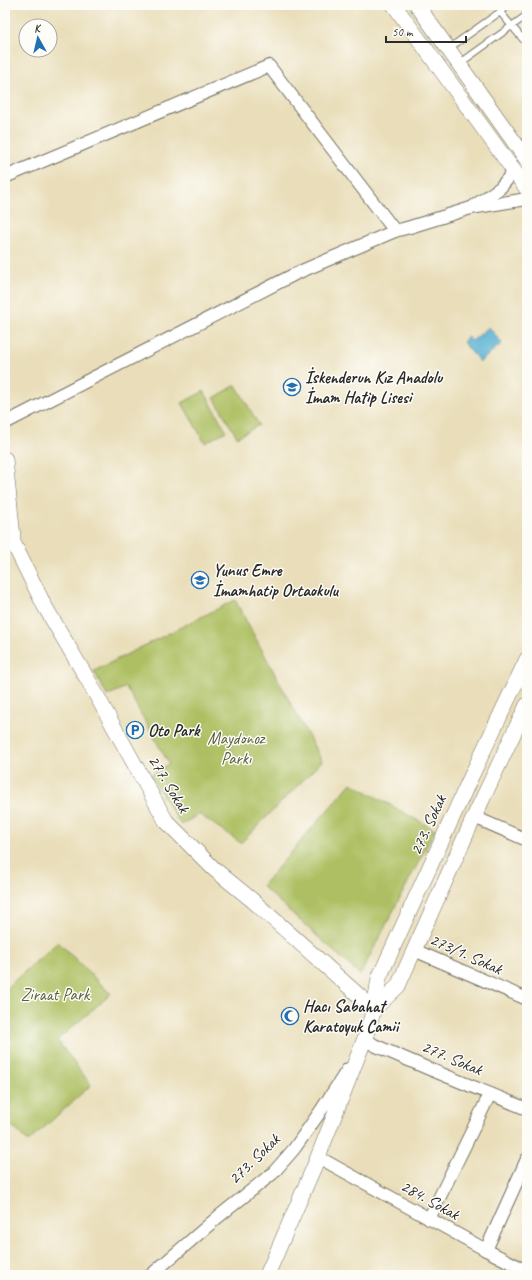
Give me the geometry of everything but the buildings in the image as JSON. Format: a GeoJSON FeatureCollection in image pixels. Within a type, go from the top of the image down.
{"type":"FeatureCollection","features":[{"type":"Feature","properties":{"kind":"street"},"geometry":{"type":"LineString","coordinates":[[394,5],[527,189]]}},
{"type":"Feature","properties":{"kind":"street"},"geometry":{"type":"LineString","coordinates":[[417,5],[527,160]]}},
{"type":"Feature","properties":{"kind":"street"},"geometry":{"type":"LineString","coordinates":[[432,58],[448,49]]}},
{"type":"Feature","properties":{"kind":"street"},"geometry":{"type":"LineString","coordinates":[[444,75],[459,64]]}},
{"type":"Feature","properties":{"kind":"street"},"geometry":{"type":"LineString","coordinates":[[5,177],[269,66],[395,231]]}},
{"type":"Feature","properties":{"kind":"street"},"geometry":{"type":"LineString","coordinates":[[471,208],[500,188],[514,172]]}},
{"type":"Feature","properties":{"kind":"street"},"geometry":{"type":"LineString","coordinates":[[5,423],[297,273],[395,231],[471,208],[527,199]]}},
{"type":"Feature","properties":{"kind":"street","name":"277. Sokak"},"geometry":{"type":"LineString","coordinates":[[5,459],[13,544]]}},
{"type":"Feature","properties":{"kind":"street","name":"277. Sokak"},"geometry":{"type":"LineString","coordinates":[[5,526],[44,605],[88,680],[166,821],[214,869],[264,910],[374,1009]]}},
{"type":"Feature","properties":{"kind":"street","name":"273. Sokak"},"geometry":{"type":"LineString","coordinates":[[267,1275],[318,1157],[362,1044],[374,1009],[379,978],[527,659]]}},
{"type":"Feature","properties":{"kind":"street","name":"273. Sokak"},"geometry":{"type":"LineString","coordinates":[[374,1009],[398,986],[474,817],[527,705]]}},
{"type":"Feature","properties":{"kind":"street"},"geometry":{"type":"LineString","coordinates":[[474,817],[527,840]]}},
{"type":"Feature","properties":{"kind":"street","name":"273/1. Sokak"},"geometry":{"type":"LineString","coordinates":[[414,950],[527,999]]}},
{"type":"Feature","properties":{"kind":"street","name":"277. Sokak"},"geometry":{"type":"LineString","coordinates":[[362,1044],[374,1045],[527,1109]]}},
{"type":"Feature","properties":{"kind":"street","name":"273. Sokak"},"geometry":{"type":"LineString","coordinates":[[151,1275],[218,1217],[273,1173],[294,1149],[320,1112],[362,1044]]}},
{"type":"Feature","properties":{"kind":"street"},"geometry":{"type":"LineString","coordinates":[[429,1219],[490,1094]]}},
{"type":"Feature","properties":{"kind":"street","name":"284. Sokak"},"geometry":{"type":"LineString","coordinates":[[318,1157],[429,1219],[527,1271]]}},
{"type":"Feature","properties":{"kind":"street"},"geometry":{"type":"LineString","coordinates":[[486,1250],[527,1159]]}},
{"type":"Feature","properties":{"kind":"lane"},"geometry":{"type":"LineString","coordinates":[[448,49],[508,5]]}},
{"type":"Feature","properties":{"kind":"lane"},"geometry":{"type":"LineString","coordinates":[[500,12],[527,44]]}},
{"type":"Feature","properties":{"kind":"lane"},"geometry":{"type":"LineString","coordinates":[[459,64],[527,15]]}},
{"type":"Feature","properties":{"kind":"green space"},"geometry":{"type":"Polygon","coordinates":[[[236,385],[259,425],[237,437],[214,398],[236,385]]]}},
{"type":"Feature","properties":{"kind":"green space"},"geometry":{"type":"Polygon","coordinates":[[[204,391],[226,431],[205,443],[182,403],[204,391]]]}},
{"type":"Feature","properties":{"kind":"green space","name":"Maydonoz Parkı"},"geometry":{"type":"Polygon","coordinates":[[[235,600],[322,761],[241,843],[199,814],[181,825],[150,775],[169,764],[126,687],[107,696],[94,671],[235,600]]]}},
{"type":"Feature","properties":{"kind":"green space"},"geometry":{"type":"Polygon","coordinates":[[[351,783],[435,830],[360,975],[262,886],[351,783]]]}},
{"type":"Feature","properties":{"kind":"green space","name":"Ziraat Park"},"geometry":{"type":"Polygon","coordinates":[[[58,942],[111,994],[57,1040],[91,1085],[28,1142],[5,1119],[5,989],[58,942]]]}},
{"type":"Feature","properties":{"kind":"water"},"geometry":{"type":"Polygon","coordinates":[[[489,327],[502,343],[480,362],[463,342],[468,337],[472,341],[489,327]]]}},
{"type":"Feature","properties":{"kind":"place","name":"İskenderun Kız Anadolu İmam Hatip Lisesi"},"geometry":{"type":"Point","coordinates":[292,387]}},
{"type":"Feature","properties":{"kind":"place","name":"Yunus Emre İmamhatip Ortaokulu"},"geometry":{"type":"Point","coordinates":[200,580]}},
{"type":"Feature","properties":{"kind":"place","name":"Oto Park"},"geometry":{"type":"Point","coordinates":[135,730]}},
{"type":"Feature","properties":{"kind":"place","name":"Hacı Sabahat Karatoyuk Camii"},"geometry":{"type":"Point","coordinates":[290,1016]}}]}
